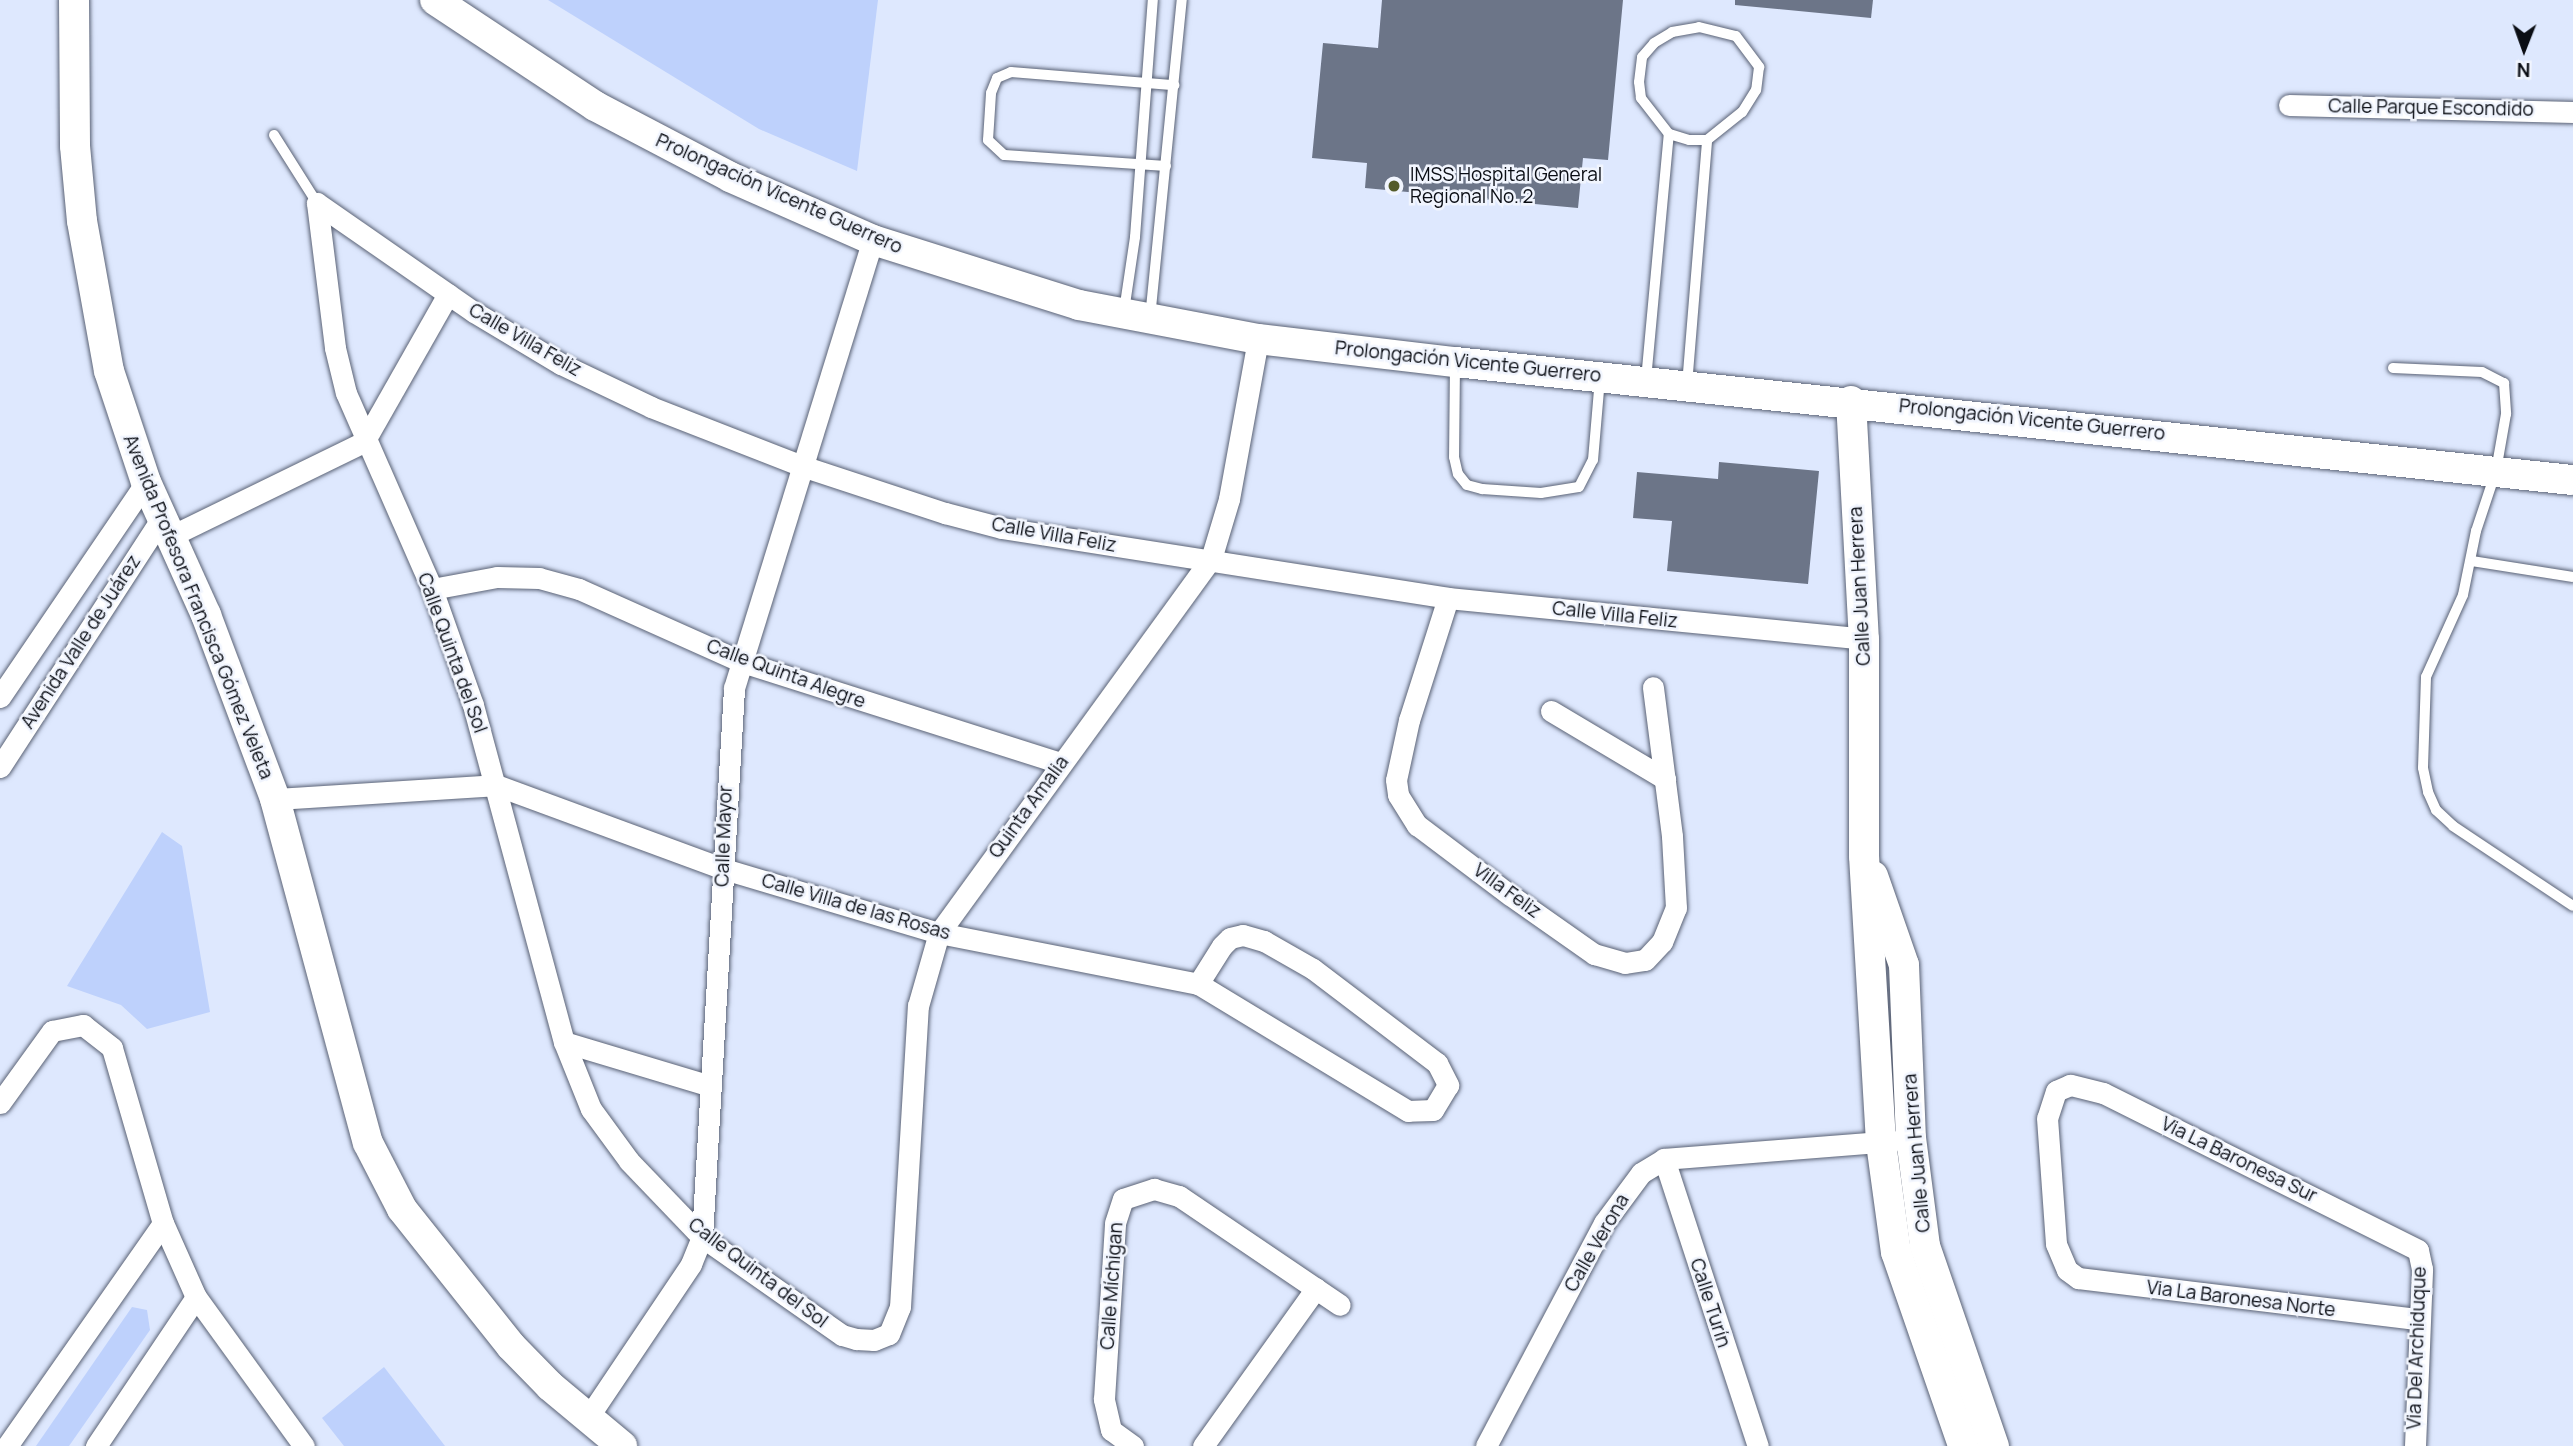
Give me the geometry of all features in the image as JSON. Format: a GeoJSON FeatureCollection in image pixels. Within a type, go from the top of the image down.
{"type":"FeatureCollection","features":[{"type":"Feature","properties":{"kind":"street","name":"Avenida Profesora Francisca Gómez Veleta"},"geometry":{"type":"LineString","coordinates":[[74,0],[75,146],[90,283],[109,371],[146,482],[206,615],[275,800],[355,1109],[382,1172],[402,1209],[512,1346],[615,1444]]}},
{"type":"Feature","properties":{"kind":"street","name":"Prolongación Vicente Guerrero"},"geometry":{"type":"LineString","coordinates":[[435,0],[539,72],[662,143],[873,240],[1002,283],[1137,318],[1258,339],[1455,362],[1851,401],[2573,480]]}},
{"type":"Feature","properties":{"kind":"street","name":"Calle Parque Escondido"},"geometry":{"type":"LineString","coordinates":[[2289,104],[2573,112]]}},
{"type":"Feature","properties":{"kind":"street","name":"Calle Villa Feliz"},"geometry":{"type":"LineString","coordinates":[[314,196],[448,294],[561,365],[651,407],[802,466],[1002,528],[1448,598],[1864,639]]}},
{"type":"Feature","properties":{"kind":"street","name":"Calle Quinta del Sol"},"geometry":{"type":"LineString","coordinates":[[314,196],[335,348],[364,442],[432,589],[496,785],[564,1042],[591,1109],[629,1161],[702,1237],[842,1335],[874,1340],[888,1334],[900,1307]]}},
{"type":"Feature","properties":{"kind":"street","name":"Calle Mayor"},"geometry":{"type":"LineString","coordinates":[[587,1419],[691,1264],[702,1237],[724,869],[730,711],[742,662],[873,240]]}},
{"type":"Feature","properties":{"kind":"street"},"geometry":{"type":"LineString","coordinates":[[167,527],[364,442],[448,294]]}},
{"type":"Feature","properties":{"kind":"street","name":"Quinta Amalia"},"geometry":{"type":"LineString","coordinates":[[900,1307],[918,1006],[939,933],[1211,559],[1229,499],[1258,339]]}},
{"type":"Feature","properties":{"kind":"street","name":"Calle Juan Herrera"},"geometry":{"type":"LineString","coordinates":[[1851,401],[1864,639],[1864,856],[1881,1143],[1896,1252],[1963,1446]]}},
{"type":"Feature","properties":{"kind":"street","name":"Avenida Valle de Juárez"},"geometry":{"type":"LineString","coordinates":[[0,697],[146,482]]}},
{"type":"Feature","properties":{"kind":"street","name":"Avenida Valle de Juárez"},"geometry":{"type":"LineString","coordinates":[[0,766],[167,527]]}},
{"type":"Feature","properties":{"kind":"street","name":"Calle Quinta Alegre"},"geometry":{"type":"LineString","coordinates":[[432,589],[497,576],[539,578],[579,589],[742,662],[1061,763]]}},
{"type":"Feature","properties":{"kind":"street","name":"Villa Feliz"},"geometry":{"type":"LineString","coordinates":[[1448,598],[1409,720],[1396,780],[1398,795],[1418,825],[1594,954],[1625,963],[1644,960],[1662,942],[1676,908],[1665,779],[1653,687]]}},
{"type":"Feature","properties":{"kind":"street"},"geometry":{"type":"LineString","coordinates":[[1551,711],[1665,779]]}},
{"type":"Feature","properties":{"kind":"street","name":"Calle Villa de las Rosas"},"geometry":{"type":"LineString","coordinates":[[275,800],[496,785],[724,869],[939,933],[1198,984],[1408,1111],[1433,1110],[1446,1091],[1448,1077],[1437,1063],[1370,1009],[1264,941],[1230,938],[1198,984]]}},
{"type":"Feature","properties":{"kind":"street","name":"Calle Juan Herrera"},"geometry":{"type":"LineString","coordinates":[[1864,856],[1904,965],[1911,1138],[1925,1246],[1994,1446]]}},
{"type":"Feature","properties":{"kind":"street"},"geometry":{"type":"LineString","coordinates":[[0,1103],[52,1031],[83,1025],[96,1032],[111,1048],[119,1066],[163,1223],[196,1297],[304,1446]]}},
{"type":"Feature","properties":{"kind":"street"},"geometry":{"type":"LineString","coordinates":[[564,1042],[711,1086]]}},
{"type":"Feature","properties":{"kind":"street","name":"Via La Baronesa Sur"},"geometry":{"type":"LineString","coordinates":[[2067,1270],[2056,1244],[2047,1133],[2050,1101],[2056,1091],[2070,1085],[2103,1093],[2418,1250]]}},
{"type":"Feature","properties":{"kind":"street"},"geometry":{"type":"LineString","coordinates":[[1664,1159],[1881,1143],[1911,1138]]}},
{"type":"Feature","properties":{"kind":"street","name":"Calle Verona"},"geometry":{"type":"LineString","coordinates":[[1486,1446],[1604,1223],[1641,1173],[1664,1159]]}},
{"type":"Feature","properties":{"kind":"street","name":"Calle Turín"},"geometry":{"type":"LineString","coordinates":[[1664,1159],[1758,1446]]}},
{"type":"Feature","properties":{"kind":"street","name":"Calle Míchigan"},"geometry":{"type":"LineString","coordinates":[[1133,1446],[1111,1430],[1104,1399],[1115,1223],[1123,1199],[1154,1189],[1179,1196],[1340,1304]]}},
{"type":"Feature","properties":{"kind":"street"},"geometry":{"type":"LineString","coordinates":[[8,1446],[163,1223]]}},
{"type":"Feature","properties":{"kind":"street","name":"Via Del Archiduque"},"geometry":{"type":"LineString","coordinates":[[2415,1446],[2418,1250]]}},
{"type":"Feature","properties":{"kind":"street","name":"Via La Baronesa Norte"},"geometry":{"type":"LineString","coordinates":[[2067,1270],[2090,1281],[2419,1318]]}},
{"type":"Feature","properties":{"kind":"street"},"geometry":{"type":"LineString","coordinates":[[1203,1446],[1316,1288]]}},
{"type":"Feature","properties":{"kind":"street"},"geometry":{"type":"LineString","coordinates":[[96,1446],[196,1297]]}},
{"type":"Feature","properties":{"kind":"lane"},"geometry":{"type":"LineString","coordinates":[[1137,318],[1140,164],[1153,0],[1146,0]]}},
{"type":"Feature","properties":{"kind":"lane"},"geometry":{"type":"LineString","coordinates":[[1137,318],[1166,166],[1182,0]]}},
{"type":"Feature","properties":{"kind":"lane"},"geometry":{"type":"LineString","coordinates":[[1646,380],[1669,134],[1642,98],[1642,57],[1654,43],[1672,32],[1699,27],[1736,36],[1759,67],[1756,90],[1742,112],[1707,140],[1687,384]]}},
{"type":"Feature","properties":{"kind":"lane"},"geometry":{"type":"LineString","coordinates":[[1166,166],[1004,155],[988,140],[991,93],[997,78],[1011,72],[1174,85]]}},
{"type":"Feature","properties":{"kind":"lane"},"geometry":{"type":"LineString","coordinates":[[1669,134],[1707,140]]}},
{"type":"Feature","properties":{"kind":"lane"},"geometry":{"type":"LineString","coordinates":[[274,135],[314,196]]}},
{"type":"Feature","properties":{"kind":"lane"},"geometry":{"type":"LineString","coordinates":[[1455,362],[1454,457],[1458,474],[1467,485],[1482,489],[1541,493],[1579,488],[1593,460],[1601,376]]}},
{"type":"Feature","properties":{"kind":"lane"},"geometry":{"type":"LineString","coordinates":[[2393,368],[2482,372],[2504,383],[2506,414],[2496,471],[2476,531],[2463,595],[2426,677],[2423,768],[2428,792],[2436,810],[2464,834],[2573,906]]}},
{"type":"Feature","properties":{"kind":"lane"},"geometry":{"type":"LineString","coordinates":[[2472,561],[2573,577]]}},
{"type":"Feature","properties":{"kind":"shaded area"},"geometry":{"type":"Polygon","coordinates":[[[548,0],[878,0],[857,171],[759,129],[548,0]]]}},
{"type":"Feature","properties":{"kind":"shaded area"},"geometry":{"type":"Polygon","coordinates":[[[162,832],[182,846],[210,1012],[147,1029],[121,1005],[67,986],[162,832]]]}},
{"type":"Feature","properties":{"kind":"shaded area"},"geometry":{"type":"Polygon","coordinates":[[[132,1307],[147,1310],[150,1330],[69,1446],[36,1446],[132,1307]]]}},
{"type":"Feature","properties":{"kind":"shaded area"},"geometry":{"type":"Polygon","coordinates":[[[384,1367],[445,1446],[344,1446],[322,1418],[384,1367]]]}},
{"type":"Feature","properties":{"kind":"building"},"geometry":{"type":"Polygon","coordinates":[[[1382,0],[1623,0],[1608,160],[1583,158],[1578,208],[1365,188],[1367,163],[1312,158],[1323,43],[1378,48],[1382,0]]]}},
{"type":"Feature","properties":{"kind":"building"},"geometry":{"type":"Polygon","coordinates":[[[1735,0],[1873,0],[1871,18],[1735,5],[1735,0]]]}},
{"type":"Feature","properties":{"kind":"building"},"geometry":{"type":"Polygon","coordinates":[[[1719,462],[1819,471],[1808,584],[1667,571],[1672,521],[1633,518],[1637,472],[1718,479],[1719,462]]]}},
{"type":"Feature","properties":{"kind":"place","name":"IMSS Hospital General Regional No. 2"},"geometry":{"type":"Point","coordinates":[1394,186]}}]}
